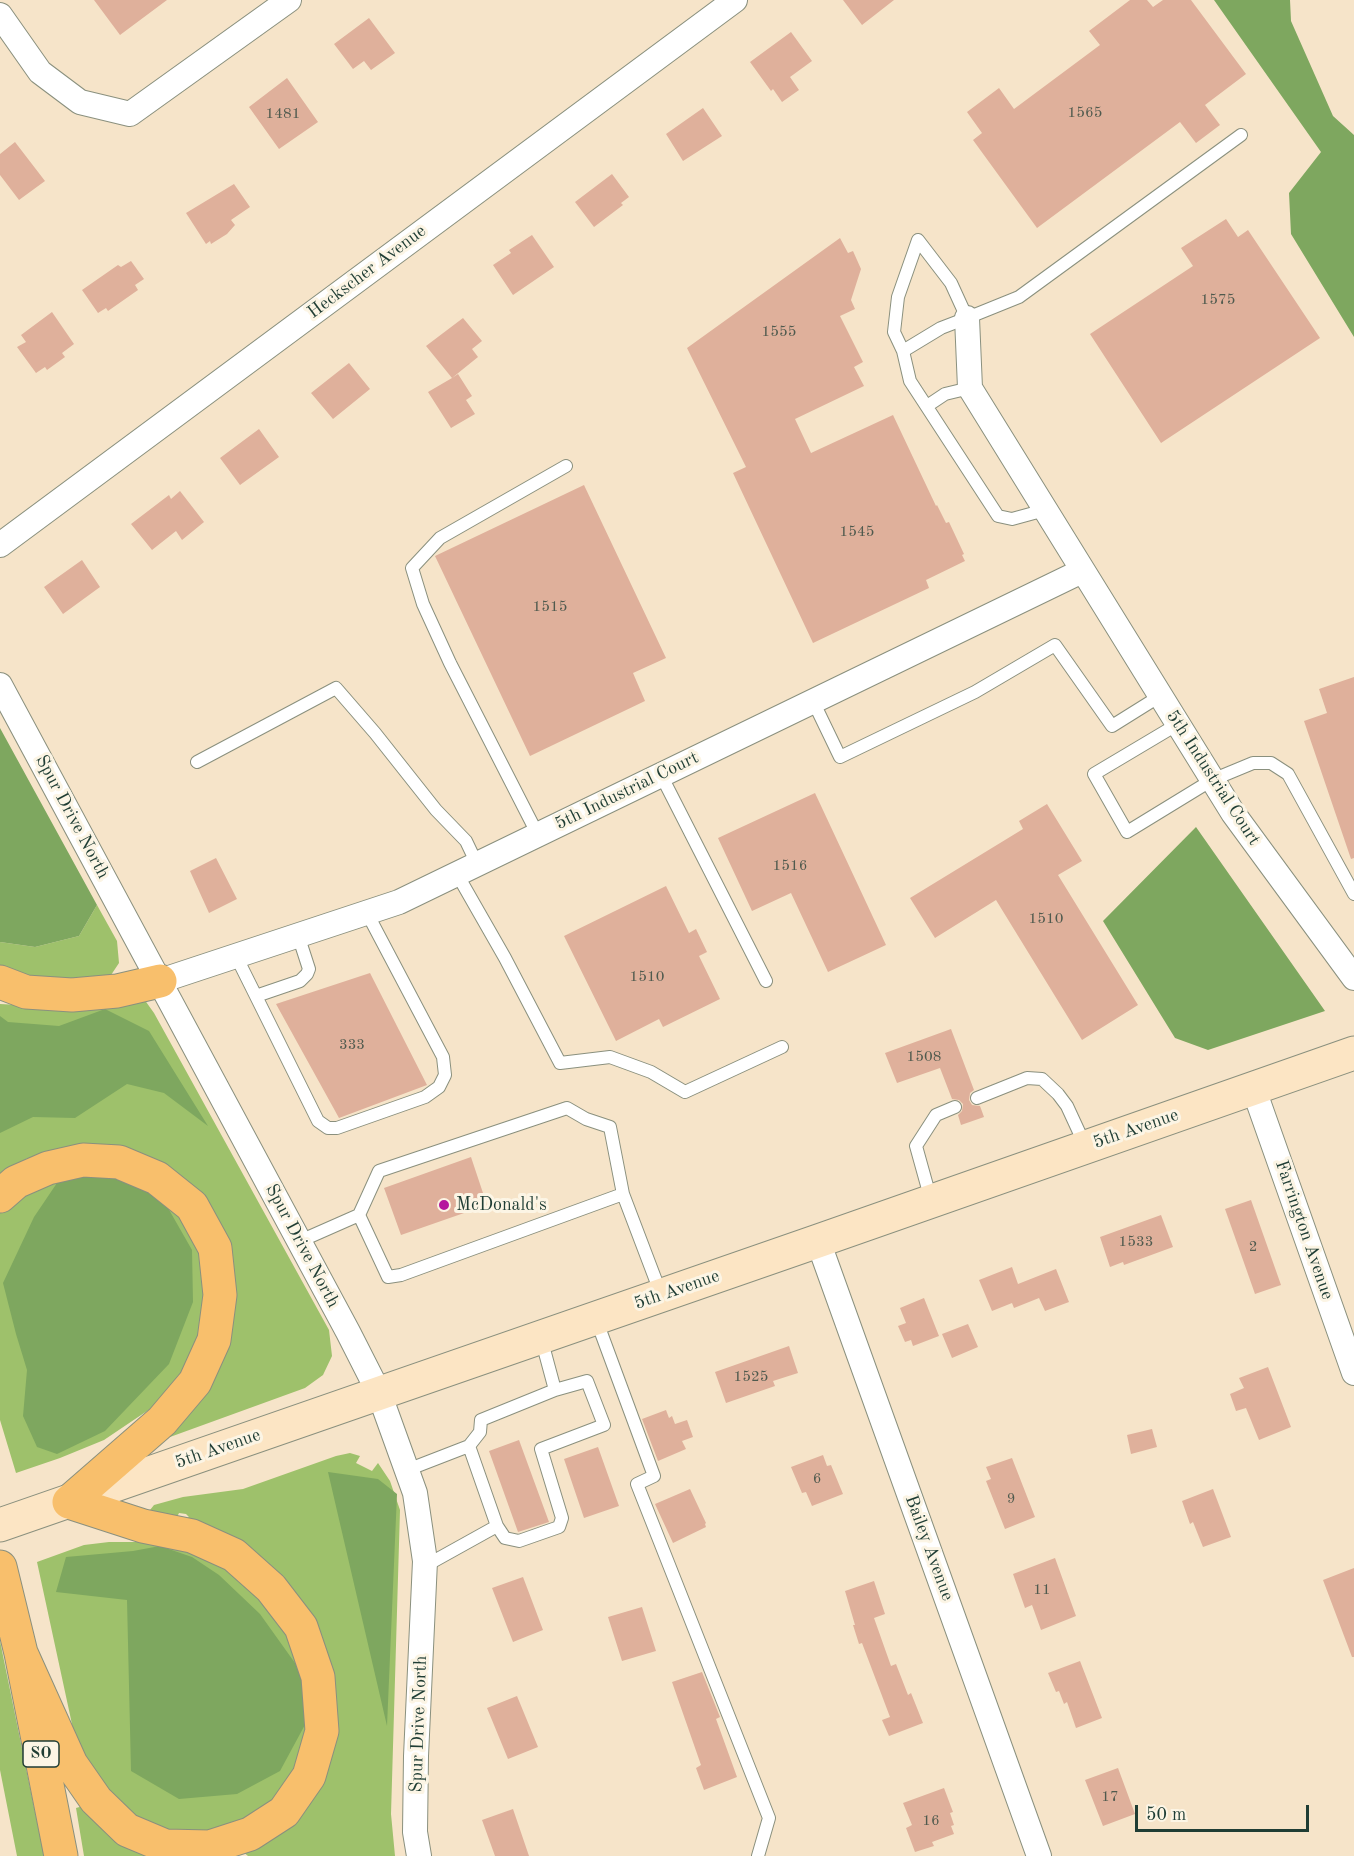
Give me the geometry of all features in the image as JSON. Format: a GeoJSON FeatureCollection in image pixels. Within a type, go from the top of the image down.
{"type":"FeatureCollection","features":[{"type":"Feature","properties":{"kind":"highway"},"geometry":{"type":"LineString","coordinates":[[0,982],[26,992],[72,995],[117,991],[160,981]]}},
{"type":"Feature","properties":{"kind":"highway"},"geometry":{"type":"LineString","coordinates":[[0,1196],[16,1182],[48,1168],[83,1160],[119,1162],[157,1178],[192,1206],[215,1248],[220,1295],[214,1340],[195,1382],[165,1418],[69,1502]]}},
{"type":"Feature","properties":{"kind":"highway"},"geometry":{"type":"LineString","coordinates":[[21,1653],[71,1764],[96,1800],[127,1830],[165,1846],[222,1850],[284,1812],[309,1776],[321,1731],[318,1677],[301,1627],[271,1588],[234,1555],[192,1536],[143,1526],[69,1502]]}},
{"type":"Feature","properties":{"kind":"highway","name":"SO"},"geometry":{"type":"LineString","coordinates":[[0,1567],[21,1653],[61,1856]]}},
{"type":"Feature","properties":{"kind":"main road","name":"5th Avenue"},"geometry":{"type":"LineString","coordinates":[[0,1525],[1354,1053]]}},
{"type":"Feature","properties":{"kind":"street"},"geometry":{"type":"LineString","coordinates":[[0,15],[40,72],[80,102],[130,114],[289,0]]}},
{"type":"Feature","properties":{"kind":"street","name":"Heckscher Avenue"},"geometry":{"type":"LineString","coordinates":[[0,545],[735,0]]}},
{"type":"Feature","properties":{"kind":"street","name":"5th Industrial Court"},"geometry":{"type":"LineString","coordinates":[[968,318],[970,388],[1233,813],[1354,978]]}},
{"type":"Feature","properties":{"kind":"street","name":"5th Industrial Court"},"geometry":{"type":"LineString","coordinates":[[160,981],[399,902],[1082,571]]}},
{"type":"Feature","properties":{"kind":"street","name":"Spur Drive North"},"geometry":{"type":"LineString","coordinates":[[0,685],[300,1241],[379,1393],[407,1470],[415,1493],[424,1566],[416,1756],[415,1832],[419,1856]]}},
{"type":"Feature","properties":{"kind":"street","name":"Farrington Avenue"},"geometry":{"type":"LineString","coordinates":[[1253,1088],[1354,1373]]}},
{"type":"Feature","properties":{"kind":"street","name":"Bailey Avenue"},"geometry":{"type":"LineString","coordinates":[[818,1241],[1039,1856]]}},
{"type":"Feature","properties":{"kind":"lane"},"geometry":{"type":"LineString","coordinates":[[903,351],[941,328],[1019,297],[1241,135]]}},
{"type":"Feature","properties":{"kind":"lane"},"geometry":{"type":"LineString","coordinates":[[968,318],[951,283],[918,240],[898,297],[894,332],[903,351],[910,381],[998,516],[1012,519],[1045,510]]}},
{"type":"Feature","properties":{"kind":"lane"},"geometry":{"type":"LineString","coordinates":[[927,406],[945,394],[970,388]]}},
{"type":"Feature","properties":{"kind":"lane"},"geometry":{"type":"LineString","coordinates":[[538,835],[450,663],[423,604],[412,568],[440,538],[566,466]]}},
{"type":"Feature","properties":{"kind":"lane"},"geometry":{"type":"LineString","coordinates":[[813,701],[840,757],[975,692],[1055,645],[1112,726],[1160,696]]}},
{"type":"Feature","properties":{"kind":"lane"},"geometry":{"type":"LineString","coordinates":[[197,762],[336,688],[436,810],[466,841],[467,869],[504,958],[560,1063],[610,1057],[651,1072],[685,1092],[782,1047]]}},
{"type":"Feature","properties":{"kind":"lane"},"geometry":{"type":"LineString","coordinates":[[1178,724],[1094,774],[1127,832],[1212,780],[1253,763],[1270,763],[1288,774],[1354,894]]}},
{"type":"Feature","properties":{"kind":"lane"},"geometry":{"type":"LineString","coordinates":[[661,775],[766,981]]}},
{"type":"Feature","properties":{"kind":"lane"},"geometry":{"type":"LineString","coordinates":[[236,956],[318,1121],[328,1128],[337,1128],[426,1097],[439,1087],[445,1076],[443,1057],[367,913]]}},
{"type":"Feature","properties":{"kind":"lane"},"geometry":{"type":"LineString","coordinates":[[256,996],[300,981],[308,974],[309,969],[298,935]]}},
{"type":"Feature","properties":{"kind":"lane"},"geometry":{"type":"LineString","coordinates":[[977,1098],[1027,1078],[1042,1079],[1067,1106],[1085,1147]]}},
{"type":"Feature","properties":{"kind":"lane"},"geometry":{"type":"LineString","coordinates":[[931,1201],[916,1146],[936,1115],[955,1107]]}},
{"type":"Feature","properties":{"kind":"lane"},"geometry":{"type":"LineString","coordinates":[[300,1241],[359,1215],[379,1171],[567,1108],[586,1119],[610,1127],[623,1194],[662,1295]]}},
{"type":"Feature","properties":{"kind":"lane"},"geometry":{"type":"LineString","coordinates":[[359,1215],[388,1277],[401,1275],[623,1194]]}},
{"type":"Feature","properties":{"kind":"lane"},"geometry":{"type":"LineString","coordinates":[[596,1318],[654,1476],[637,1484],[769,1818],[758,1856]]}},
{"type":"Feature","properties":{"kind":"lane"},"geometry":{"type":"LineString","coordinates":[[541,1337],[555,1390]]}},
{"type":"Feature","properties":{"kind":"lane"},"geometry":{"type":"LineString","coordinates":[[407,1470],[469,1446],[480,1432],[481,1420],[555,1390],[587,1381],[604,1425],[541,1449],[562,1518],[560,1527],[519,1541],[505,1538],[497,1526],[469,1446]]}},
{"type":"Feature","properties":{"kind":"lane"},"geometry":{"type":"LineString","coordinates":[[424,1566],[497,1526]]}},
{"type":"Feature","properties":{"kind":"green space"},"geometry":{"type":"Polygon","coordinates":[[[1214,0],[1290,0],[1291,21],[1333,116],[1354,135],[1354,337],[1291,234],[1289,193],[1321,152],[1214,0]]]}},
{"type":"Feature","properties":{"kind":"green space"},"geometry":{"type":"Polygon","coordinates":[[[0,728],[97,905],[79,936],[35,947],[0,942],[0,728]]]}},
{"type":"Feature","properties":{"kind":"green space"},"geometry":{"type":"Polygon","coordinates":[[[1196,827],[1325,1011],[1208,1050],[1175,1038],[1103,921],[1196,827]]]}},
{"type":"Feature","properties":{"kind":"green space"},"geometry":{"type":"Polygon","coordinates":[[[97,905],[117,941],[119,963],[107,981],[80,988],[0,972],[0,942],[35,947],[79,936],[97,905]]]}},
{"type":"Feature","properties":{"kind":"green space"},"geometry":{"type":"Polygon","coordinates":[[[144,999],[154,1013],[329,1330],[332,1356],[323,1375],[305,1388],[170,1437],[163,1430],[233,1272],[122,1152],[78,1144],[26,1159],[0,1177],[0,1004],[58,1007],[144,999]]]}},
{"type":"Feature","properties":{"kind":"green space"},"geometry":{"type":"Polygon","coordinates":[[[105,1009],[149,1031],[208,1126],[164,1093],[127,1084],[75,1118],[33,1117],[0,1133],[0,1016],[8,1022],[59,1026],[105,1009]]]}},
{"type":"Feature","properties":{"kind":"green space"},"geometry":{"type":"Polygon","coordinates":[[[73,1167],[180,1208],[213,1274],[202,1341],[156,1414],[150,1409],[104,1440],[16,1473],[0,1420],[0,1209],[73,1167]]]}},
{"type":"Feature","properties":{"kind":"green space"},"geometry":{"type":"Polygon","coordinates":[[[109,1168],[142,1183],[168,1208],[192,1250],[193,1302],[169,1364],[105,1431],[57,1454],[37,1447],[23,1416],[27,1370],[3,1283],[34,1217],[57,1183],[109,1168]]]}},
{"type":"Feature","properties":{"kind":"green space"},"geometry":{"type":"Polygon","coordinates":[[[350,1453],[360,1456],[356,1463],[372,1471],[378,1463],[390,1481],[400,1510],[391,1814],[395,1856],[248,1856],[243,1852],[308,1802],[324,1651],[185,1519],[189,1517],[186,1514],[179,1513],[177,1517],[156,1514],[150,1510],[154,1505],[183,1497],[243,1489],[350,1453]]]}},
{"type":"Feature","properties":{"kind":"green space"},"geometry":{"type":"Polygon","coordinates":[[[328,1472],[378,1479],[397,1494],[387,1726],[328,1472]]]}},
{"type":"Feature","properties":{"kind":"green space"},"geometry":{"type":"Polygon","coordinates":[[[109,1542],[148,1542],[220,1556],[292,1632],[312,1732],[295,1781],[266,1814],[225,1834],[183,1837],[119,1814],[78,1752],[37,1562],[84,1545],[109,1542]]]}},
{"type":"Feature","properties":{"kind":"green space"},"geometry":{"type":"Polygon","coordinates":[[[160,1546],[192,1557],[219,1575],[260,1614],[300,1670],[307,1721],[280,1771],[237,1794],[179,1799],[131,1771],[127,1600],[56,1592],[66,1557],[133,1551],[160,1546]]]}},
{"type":"Feature","properties":{"kind":"green space"},"geometry":{"type":"Polygon","coordinates":[[[0,1641],[44,1856],[17,1856],[0,1770],[0,1641]]]}},
{"type":"Feature","properties":{"kind":"green space"},"geometry":{"type":"Polygon","coordinates":[[[90,1804],[165,1856],[84,1856],[76,1808],[90,1804]]]}},
{"type":"Feature","properties":{"kind":"building"},"geometry":{"type":"Polygon","coordinates":[[[94,0],[167,0],[120,35],[94,0]]]}},
{"type":"Feature","properties":{"kind":"building"},"geometry":{"type":"Polygon","coordinates":[[[843,0],[894,0],[862,25],[843,0]]]}},
{"type":"Feature","properties":{"kind":"building"},"geometry":{"type":"Polygon","coordinates":[[[1130,0],[1147,0],[1153,7],[1163,0],[1191,0],[1246,74],[1205,105],[1220,125],[1196,143],[1180,122],[1037,228],[973,140],[982,133],[967,112],[999,88],[1014,109],[1100,45],[1089,31],[1130,0]]]}},
{"type":"Feature","properties":{"kind":"building"},"geometry":{"type":"Polygon","coordinates":[[[369,18],[395,53],[371,70],[364,61],[353,69],[334,44],[369,18]]]}},
{"type":"Feature","properties":{"kind":"building"},"geometry":{"type":"Polygon","coordinates":[[[791,32],[812,61],[790,77],[799,90],[782,102],[750,62],[791,32]]]}},
{"type":"Feature","properties":{"kind":"building"},"geometry":{"type":"Polygon","coordinates":[[[287,78],[318,122],[279,149],[249,107],[287,78]]]}},
{"type":"Feature","properties":{"kind":"building"},"geometry":{"type":"Polygon","coordinates":[[[703,108],[722,136],[683,161],[666,134],[703,108]]]}},
{"type":"Feature","properties":{"kind":"building"},"geometry":{"type":"Polygon","coordinates":[[[15,142],[45,181],[19,200],[0,175],[0,154],[15,142]]]}},
{"type":"Feature","properties":{"kind":"building"},"geometry":{"type":"Polygon","coordinates":[[[612,174],[629,197],[621,203],[623,205],[594,227],[575,202],[612,174]]]}},
{"type":"Feature","properties":{"kind":"building"},"geometry":{"type":"Polygon","coordinates":[[[234,184],[250,207],[231,220],[235,225],[227,234],[211,244],[210,241],[206,244],[186,213],[234,184]]]}},
{"type":"Feature","properties":{"kind":"building"},"geometry":{"type":"Polygon","coordinates":[[[1226,219],[1238,237],[1248,230],[1320,338],[1161,443],[1090,334],[1193,266],[1181,248],[1226,219]]]}},
{"type":"Feature","properties":{"kind":"building"},"geometry":{"type":"Polygon","coordinates":[[[532,235],[554,267],[513,295],[493,265],[511,253],[509,250],[532,235]]]}},
{"type":"Feature","properties":{"kind":"building"},"geometry":{"type":"Polygon","coordinates":[[[840,238],[848,253],[853,251],[861,269],[851,300],[855,309],[840,316],[863,362],[854,367],[864,386],[795,419],[811,453],[893,415],[936,506],[946,523],[949,522],[965,561],[926,580],[929,588],[813,643],[733,473],[746,467],[687,348],[840,238]]]}},
{"type":"Feature","properties":{"kind":"building"},"geometry":{"type":"Polygon","coordinates":[[[131,261],[144,279],[135,285],[138,290],[108,311],[106,308],[98,313],[82,290],[118,265],[121,267],[131,261]]]}},
{"type":"Feature","properties":{"kind":"building"},"geometry":{"type":"Polygon","coordinates":[[[52,312],[74,344],[62,353],[65,357],[47,370],[45,367],[36,373],[17,347],[26,342],[21,335],[52,312]]]}},
{"type":"Feature","properties":{"kind":"building"},"geometry":{"type":"Polygon","coordinates":[[[463,318],[482,341],[472,349],[478,357],[452,378],[426,346],[463,318]]]}},
{"type":"Feature","properties":{"kind":"building"},"geometry":{"type":"Polygon","coordinates":[[[349,363],[370,389],[333,419],[311,393],[349,363]]]}},
{"type":"Feature","properties":{"kind":"building"},"geometry":{"type":"Polygon","coordinates":[[[458,374],[472,396],[466,400],[475,414],[451,428],[428,392],[458,374]]]}},
{"type":"Feature","properties":{"kind":"building"},"geometry":{"type":"Polygon","coordinates":[[[259,429],[279,457],[240,485],[220,458],[259,429]]]}},
{"type":"Feature","properties":{"kind":"building"},"geometry":{"type":"Polygon","coordinates":[[[584,485],[666,658],[633,673],[645,701],[530,756],[435,556],[584,485]]]}},
{"type":"Feature","properties":{"kind":"building"},"geometry":{"type":"Polygon","coordinates":[[[180,491],[204,522],[182,540],[176,531],[152,550],[131,524],[169,495],[171,499],[180,491]]]}},
{"type":"Feature","properties":{"kind":"building"},"geometry":{"type":"Polygon","coordinates":[[[82,560],[100,587],[63,614],[44,587],[82,560]]]}},
{"type":"Feature","properties":{"kind":"building"},"geometry":{"type":"Polygon","coordinates":[[[1354,677],[1354,858],[1351,859],[1304,721],[1327,713],[1319,689],[1354,677]]]}},
{"type":"Feature","properties":{"kind":"building"},"geometry":{"type":"Polygon","coordinates":[[[815,793],[886,945],[828,972],[791,893],[752,911],[718,838],[815,793]]]}},
{"type":"Feature","properties":{"kind":"building"},"geometry":{"type":"Polygon","coordinates":[[[1047,804],[1082,861],[1058,875],[1138,1005],[1082,1040],[996,900],[935,938],[910,898],[1023,829],[1019,821],[1047,804]]]}},
{"type":"Feature","properties":{"kind":"building"},"geometry":{"type":"Polygon","coordinates":[[[216,858],[237,899],[209,913],[190,871],[216,858]]]}},
{"type":"Feature","properties":{"kind":"building"},"geometry":{"type":"Polygon","coordinates":[[[666,886],[689,933],[696,929],[707,952],[699,956],[720,999],[663,1027],[659,1019],[616,1041],[564,936],[666,886]]]}},
{"type":"Feature","properties":{"kind":"building"},"geometry":{"type":"Polygon","coordinates":[[[370,973],[427,1085],[339,1118],[276,1004],[370,973]]]}},
{"type":"Feature","properties":{"kind":"building"},"geometry":{"type":"Polygon","coordinates":[[[951,1029],[974,1090],[970,1093],[969,1100],[972,1105],[980,1106],[984,1117],[961,1125],[958,1115],[962,1111],[963,1104],[959,1100],[952,1099],[940,1068],[897,1083],[885,1053],[951,1029]]]}},
{"type":"Feature","properties":{"kind":"building"},"geometry":{"type":"Polygon","coordinates":[[[471,1157],[487,1205],[401,1235],[384,1188],[471,1157]]]}},
{"type":"Feature","properties":{"kind":"building"},"geometry":{"type":"Polygon","coordinates":[[[1251,1200],[1281,1285],[1255,1294],[1225,1209],[1251,1200]]]}},
{"type":"Feature","properties":{"kind":"building"},"geometry":{"type":"Polygon","coordinates":[[[1161,1215],[1173,1247],[1124,1265],[1123,1262],[1110,1267],[1100,1237],[1161,1215]]]}},
{"type":"Feature","properties":{"kind":"building"},"geometry":{"type":"Polygon","coordinates":[[[1012,1267],[1018,1284],[1056,1269],[1069,1302],[1045,1311],[1039,1298],[1014,1308],[1012,1303],[992,1311],[979,1280],[1012,1267]]]}},
{"type":"Feature","properties":{"kind":"building"},"geometry":{"type":"Polygon","coordinates":[[[924,1298],[939,1336],[913,1346],[911,1340],[905,1342],[898,1326],[906,1323],[900,1308],[924,1298]]]}},
{"type":"Feature","properties":{"kind":"building"},"geometry":{"type":"Polygon","coordinates":[[[968,1324],[978,1347],[952,1358],[942,1334],[968,1324]]]}},
{"type":"Feature","properties":{"kind":"building"},"geometry":{"type":"Polygon","coordinates":[[[789,1346],[798,1373],[773,1381],[775,1386],[726,1403],[715,1372],[789,1346]]]}},
{"type":"Feature","properties":{"kind":"building"},"geometry":{"type":"Polygon","coordinates":[[[1268,1367],[1291,1427],[1259,1440],[1246,1408],[1236,1411],[1230,1394],[1244,1388],[1239,1378],[1268,1367]]]}},
{"type":"Feature","properties":{"kind":"building"},"geometry":{"type":"Polygon","coordinates":[[[666,1410],[669,1418],[672,1416],[675,1424],[687,1420],[693,1437],[682,1441],[686,1449],[658,1461],[642,1419],[666,1410]]]}},
{"type":"Feature","properties":{"kind":"building"},"geometry":{"type":"Polygon","coordinates":[[[1152,1429],[1157,1447],[1131,1454],[1127,1435],[1152,1429]]]}},
{"type":"Feature","properties":{"kind":"building"},"geometry":{"type":"Polygon","coordinates":[[[519,1440],[549,1522],[518,1532],[489,1451],[519,1440]]]}},
{"type":"Feature","properties":{"kind":"building"},"geometry":{"type":"Polygon","coordinates":[[[598,1447],[619,1506],[584,1518],[564,1459],[598,1447]]]}},
{"type":"Feature","properties":{"kind":"building"},"geometry":{"type":"Polygon","coordinates":[[[823,1455],[827,1466],[831,1465],[843,1494],[812,1506],[806,1492],[802,1493],[791,1467],[823,1455]]]}},
{"type":"Feature","properties":{"kind":"building"},"geometry":{"type":"Polygon","coordinates":[[[1012,1458],[1035,1517],[1005,1529],[986,1481],[991,1479],[986,1467],[1012,1458]]]}},
{"type":"Feature","properties":{"kind":"building"},"geometry":{"type":"Polygon","coordinates":[[[690,1489],[706,1527],[673,1543],[655,1504],[690,1489]]]}},
{"type":"Feature","properties":{"kind":"building"},"geometry":{"type":"Polygon","coordinates":[[[1213,1489],[1231,1537],[1203,1547],[1193,1522],[1190,1524],[1182,1501],[1213,1489]]]}},
{"type":"Feature","properties":{"kind":"building"},"geometry":{"type":"Polygon","coordinates":[[[1055,1558],[1076,1616],[1041,1630],[1032,1605],[1025,1608],[1013,1574],[1055,1558]]]}},
{"type":"Feature","properties":{"kind":"building"},"geometry":{"type":"Polygon","coordinates":[[[1354,1568],[1354,1657],[1352,1657],[1323,1580],[1354,1568]]]}},
{"type":"Feature","properties":{"kind":"building"},"geometry":{"type":"Polygon","coordinates":[[[523,1577],[543,1630],[513,1642],[492,1588],[523,1577]]]}},
{"type":"Feature","properties":{"kind":"building"},"geometry":{"type":"Polygon","coordinates":[[[874,1581],[885,1614],[874,1618],[891,1666],[896,1664],[908,1695],[911,1693],[923,1723],[889,1736],[882,1720],[890,1717],[862,1643],[859,1644],[845,1591],[874,1581]]]}},
{"type":"Feature","properties":{"kind":"building"},"geometry":{"type":"Polygon","coordinates":[[[642,1607],[656,1651],[622,1661],[608,1617],[642,1607]]]}},
{"type":"Feature","properties":{"kind":"building"},"geometry":{"type":"Polygon","coordinates":[[[1080,1661],[1102,1718],[1076,1728],[1067,1702],[1064,1704],[1059,1691],[1056,1692],[1048,1673],[1080,1661]]]}},
{"type":"Feature","properties":{"kind":"building"},"geometry":{"type":"Polygon","coordinates":[[[702,1672],[720,1717],[716,1719],[737,1777],[704,1790],[696,1768],[701,1765],[672,1682],[702,1672]]]}},
{"type":"Feature","properties":{"kind":"building"},"geometry":{"type":"Polygon","coordinates":[[[517,1696],[538,1747],[508,1759],[487,1708],[517,1696]]]}},
{"type":"Feature","properties":{"kind":"building"},"geometry":{"type":"Polygon","coordinates":[[[1118,1768],[1135,1814],[1103,1826],[1085,1780],[1118,1768]]]}},
{"type":"Feature","properties":{"kind":"building"},"geometry":{"type":"Polygon","coordinates":[[[944,1788],[953,1812],[950,1813],[954,1834],[932,1842],[934,1846],[915,1852],[906,1828],[912,1825],[903,1803],[944,1788]]]}},
{"type":"Feature","properties":{"kind":"building"},"geometry":{"type":"Polygon","coordinates":[[[513,1809],[529,1856],[495,1856],[482,1820],[513,1809]]]}},
{"type":"Feature","properties":{"kind":"place","name":"McDonald's"},"geometry":{"type":"Point","coordinates":[444,1205]}}]}
